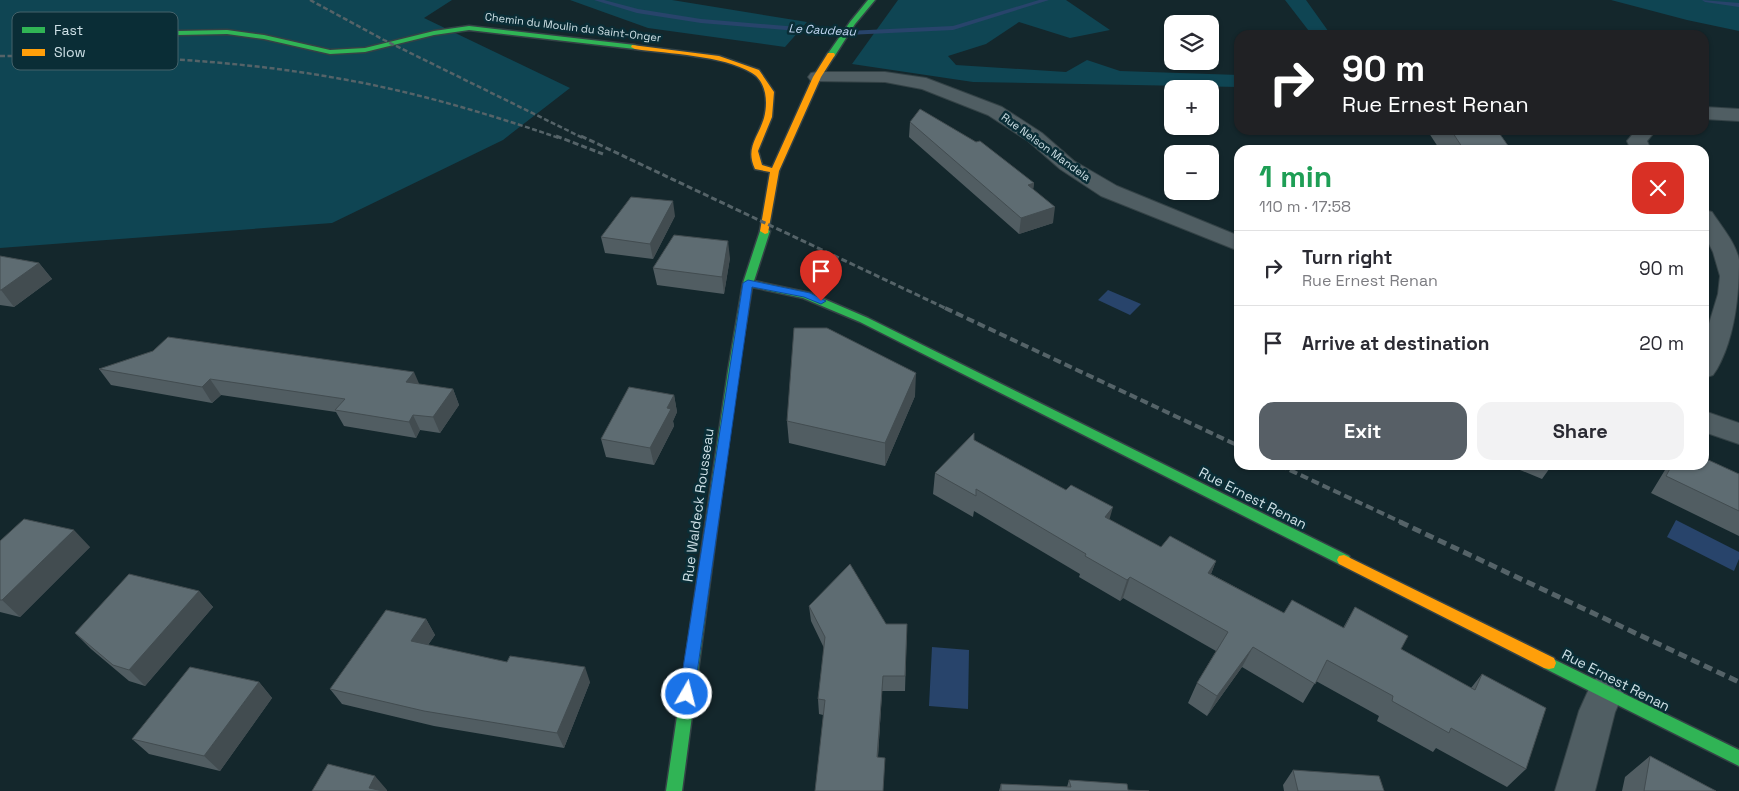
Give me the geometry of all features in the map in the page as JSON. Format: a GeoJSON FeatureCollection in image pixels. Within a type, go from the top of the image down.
{"type":"FeatureCollection","features":[{"type":"Feature","properties":{"kind":"street","name":"Rue Waldeck Rousseau"},"geometry":{"type":"LineString","coordinates":[[674,791],[701,588],[748,283],[767,224],[776,171],[817,77],[852,23],[872,0]]}},
{"type":"Feature","properties":{"kind":"street","name":"Chemin du Moulin du Saint-Onger"},"geometry":{"type":"LineString","coordinates":[[178,33],[227,32],[264,37],[330,52],[365,50],[469,28],[508,31],[719,58],[756,72],[770,92],[768,117],[754,151],[758,167],[776,171]]}},
{"type":"Feature","properties":{"kind":"street","name":"Rue Nelson Mandela"},"geometry":{"type":"LineString","coordinates":[[817,77],[885,77],[926,84],[995,110],[1035,137],[1067,164],[1109,191],[1234,242]]}},
{"type":"Feature","properties":{"kind":"street"},"geometry":{"type":"LineString","coordinates":[[1709,113],[1739,115]]}},
{"type":"Feature","properties":{"kind":"street"},"geometry":{"type":"LineString","coordinates":[[1709,224],[1719,238],[1733,278],[1724,316],[1709,362]]}},
{"type":"Feature","properties":{"kind":"street","name":"Rue Ernest Renan"},"geometry":{"type":"LineString","coordinates":[[748,283],[806,295],[864,320],[1739,758]]}},
{"type":"Feature","properties":{"kind":"street"},"geometry":{"type":"LineString","coordinates":[[1709,423],[1739,434]]}},
{"type":"Feature","properties":{"kind":"street"},"geometry":{"type":"LineString","coordinates":[[1575,791],[1597,711],[1606,692]]}},
{"type":"Feature","properties":{"kind":"shaded area"},"geometry":{"type":"Polygon","coordinates":[[[0,0],[452,0],[424,18],[570,88],[503,140],[332,223],[0,248],[0,0]]]}},
{"type":"Feature","properties":{"kind":"shaded area"},"geometry":{"type":"Polygon","coordinates":[[[570,0],[672,0],[807,22],[785,47],[648,28],[570,0]]]}},
{"type":"Feature","properties":{"kind":"shaded area"},"geometry":{"type":"Polygon","coordinates":[[[898,0],[1066,0],[1110,30],[1070,38],[1019,22],[986,44],[948,56],[956,65],[1066,72],[1087,60],[1120,71],[1234,75],[1234,87],[1219,87],[1219,80],[1164,80],[1164,86],[973,82],[852,64],[898,0]]]}},
{"type":"Feature","properties":{"kind":"shaded area"},"geometry":{"type":"Polygon","coordinates":[[[1285,0],[1306,0],[1327,30],[1308,30],[1285,0]]]}},
{"type":"Feature","properties":{"kind":"shaded area"},"geometry":{"type":"Polygon","coordinates":[[[1611,0],[1739,0],[1739,31],[1687,20],[1611,0]]]}},
{"type":"Feature","properties":{"kind":"shaded area"},"geometry":{"type":"Polygon","coordinates":[[[1108,290],[1141,304],[1130,315],[1098,300],[1108,290]]]}},
{"type":"Feature","properties":{"kind":"shaded area"},"geometry":{"type":"Polygon","coordinates":[[[1676,520],[1739,552],[1739,559],[1734,571],[1667,537],[1676,520]]]}},
{"type":"Feature","properties":{"kind":"shaded area"},"geometry":{"type":"Polygon","coordinates":[[[932,647],[969,650],[968,709],[929,706],[932,647]]]}},
{"type":"Feature","properties":{"kind":"building"},"geometry":{"type":"Polygon","coordinates":[[[920,109],[976,142],[980,141],[1034,183],[1028,185],[1055,207],[1021,218],[910,122],[920,109]]]}},
{"type":"Feature","properties":{"kind":"building"},"geometry":{"type":"Polygon","coordinates":[[[1454,135],[1500,135],[1508,145],[1461,145],[1454,135]]]}},
{"type":"Feature","properties":{"kind":"building"},"geometry":{"type":"Polygon","coordinates":[[[631,197],[673,201],[650,244],[601,237],[631,197]]]}},
{"type":"Feature","properties":{"kind":"building"},"geometry":{"type":"Polygon","coordinates":[[[674,235],[728,241],[722,277],[653,268],[674,235]]]}},
{"type":"Feature","properties":{"kind":"building"},"geometry":{"type":"Polygon","coordinates":[[[0,256],[39,263],[0,290],[0,256]]]}},
{"type":"Feature","properties":{"kind":"building"},"geometry":{"type":"Polygon","coordinates":[[[794,328],[827,328],[916,373],[885,443],[787,421],[794,328]]]}},
{"type":"Feature","properties":{"kind":"building"},"geometry":{"type":"Polygon","coordinates":[[[168,337],[414,372],[406,382],[453,389],[433,417],[413,415],[409,422],[335,410],[345,399],[210,379],[202,387],[99,369],[153,351],[168,337]]]}},
{"type":"Feature","properties":{"kind":"building"},"geometry":{"type":"Polygon","coordinates":[[[629,387],[674,395],[667,408],[671,409],[650,448],[601,439],[629,387]]]}},
{"type":"Feature","properties":{"kind":"building"},"geometry":{"type":"Polygon","coordinates":[[[974,433],[974,440],[1066,490],[1071,485],[1113,507],[1105,517],[1161,547],[1170,536],[1216,561],[1208,573],[1284,613],[1292,600],[1344,628],[1355,607],[1408,636],[1401,649],[1475,690],[1482,674],[1546,708],[1526,769],[1451,728],[1449,733],[1392,701],[1393,696],[1327,660],[1315,684],[1253,647],[1217,696],[1197,683],[1228,632],[1130,577],[1127,580],[976,489],[976,496],[935,473],[974,433]]]}},
{"type":"Feature","properties":{"kind":"building"},"geometry":{"type":"Polygon","coordinates":[[[1709,460],[1739,474],[1739,511],[1666,476],[1669,470],[1709,470],[1709,460]]]}},
{"type":"Feature","properties":{"kind":"building"},"geometry":{"type":"Polygon","coordinates":[[[24,519],[74,530],[0,600],[0,541],[24,519]]]}},
{"type":"Feature","properties":{"kind":"building"},"geometry":{"type":"Polygon","coordinates":[[[850,564],[886,624],[907,624],[905,676],[883,676],[877,757],[885,758],[883,791],[815,791],[825,700],[818,699],[825,637],[809,606],[850,564]]]}},
{"type":"Feature","properties":{"kind":"building"},"geometry":{"type":"Polygon","coordinates":[[[129,574],[199,591],[129,670],[113,665],[75,633],[129,574]]]}},
{"type":"Feature","properties":{"kind":"building"},"geometry":{"type":"Polygon","coordinates":[[[386,610],[426,619],[411,641],[507,662],[510,656],[585,667],[557,733],[424,711],[330,689],[386,610]]]}},
{"type":"Feature","properties":{"kind":"building"},"geometry":{"type":"Polygon","coordinates":[[[190,667],[259,682],[204,756],[132,739],[190,667]]]}},
{"type":"Feature","properties":{"kind":"building"},"geometry":{"type":"Polygon","coordinates":[[[1650,756],[1716,791],[1644,791],[1650,756]]]}},
{"type":"Feature","properties":{"kind":"building"},"geometry":{"type":"Polygon","coordinates":[[[328,764],[375,776],[369,788],[383,791],[312,791],[328,764]]]}},
{"type":"Feature","properties":{"kind":"building"},"geometry":{"type":"Polygon","coordinates":[[[1293,770],[1379,776],[1384,791],[1298,791],[1293,770]]]}},
{"type":"Feature","properties":{"kind":"building"},"geometry":{"type":"Polygon","coordinates":[[[1069,780],[1127,784],[1128,790],[1149,791],[1001,791],[1001,784],[1071,787],[1069,780]]]}},
{"type":"Feature","properties":{"kind":"waterway","name":"Le Caudeau"},"geometry":{"type":"LineString","coordinates":[[597,0],[637,11],[701,21],[847,33],[953,28],[1046,0]]}},
{"type":"Feature","properties":{"kind":"waterway","name":"Le Caudeau"},"geometry":{"type":"LineString","coordinates":[[1705,0],[1739,5]]}},
{"type":"Feature","properties":{"kind":"railway"},"geometry":{"type":"LineString","coordinates":[[310,0],[384,40],[583,138]]}},
{"type":"Feature","properties":{"kind":"railway"},"geometry":{"type":"LineString","coordinates":[[0,56],[12,56]]}},
{"type":"Feature","properties":{"kind":"railway"},"geometry":{"type":"LineString","coordinates":[[178,60],[294,71],[364,83],[476,111],[559,138]]}},
{"type":"Feature","properties":{"kind":"railway"},"geometry":{"type":"LineString","coordinates":[[556,136],[603,154]]}},
{"type":"Feature","properties":{"kind":"railway"},"geometry":{"type":"LineString","coordinates":[[581,136],[947,309]]}},
{"type":"Feature","properties":{"kind":"railway"},"geometry":{"type":"LineString","coordinates":[[945,308],[1234,444]]}},
{"type":"Feature","properties":{"kind":"railway"},"geometry":{"type":"LineString","coordinates":[[1290,470],[1403,523]]}},
{"type":"Feature","properties":{"kind":"railway"},"geometry":{"type":"LineString","coordinates":[[1400,522],[1739,682]]}},
{"type":"Feature","properties":{"kind":"traffic: fast"},"geometry":{"type":"LineString","coordinates":[[831,55],[852,23],[872,0]]}},
{"type":"Feature","properties":{"kind":"traffic: fast"},"geometry":{"type":"LineString","coordinates":[[178,33],[227,32],[264,37],[330,52],[365,50],[434,33],[469,28],[635,47]]}},
{"type":"Feature","properties":{"kind":"traffic: fast"},"geometry":{"type":"LineString","coordinates":[[674,791],[733,371],[748,283],[765,231]]}},
{"type":"Feature","properties":{"kind":"traffic: fast"},"geometry":{"type":"LineString","coordinates":[[748,283],[806,295],[864,320],[1344,560]]}},
{"type":"Feature","properties":{"kind":"traffic: fast"},"geometry":{"type":"LineString","coordinates":[[1549,663],[1739,758]]}},
{"type":"Feature","properties":{"kind":"traffic: slow"},"geometry":{"type":"LineString","coordinates":[[635,47],[719,58],[756,72],[770,92],[768,117],[754,151],[758,167],[775,171]]}},
{"type":"Feature","properties":{"kind":"traffic: slow"},"geometry":{"type":"LineString","coordinates":[[765,231],[775,171],[817,77],[831,55]]}},
{"type":"Feature","properties":{"kind":"traffic: slow"},"geometry":{"type":"LineString","coordinates":[[1344,560],[1549,663]]}},
{"type":"Feature","properties":{"kind":"route"},"geometry":{"type":"LineString","coordinates":[[687,694],[733,371],[748,283],[806,295],[821,301]]}}]}
